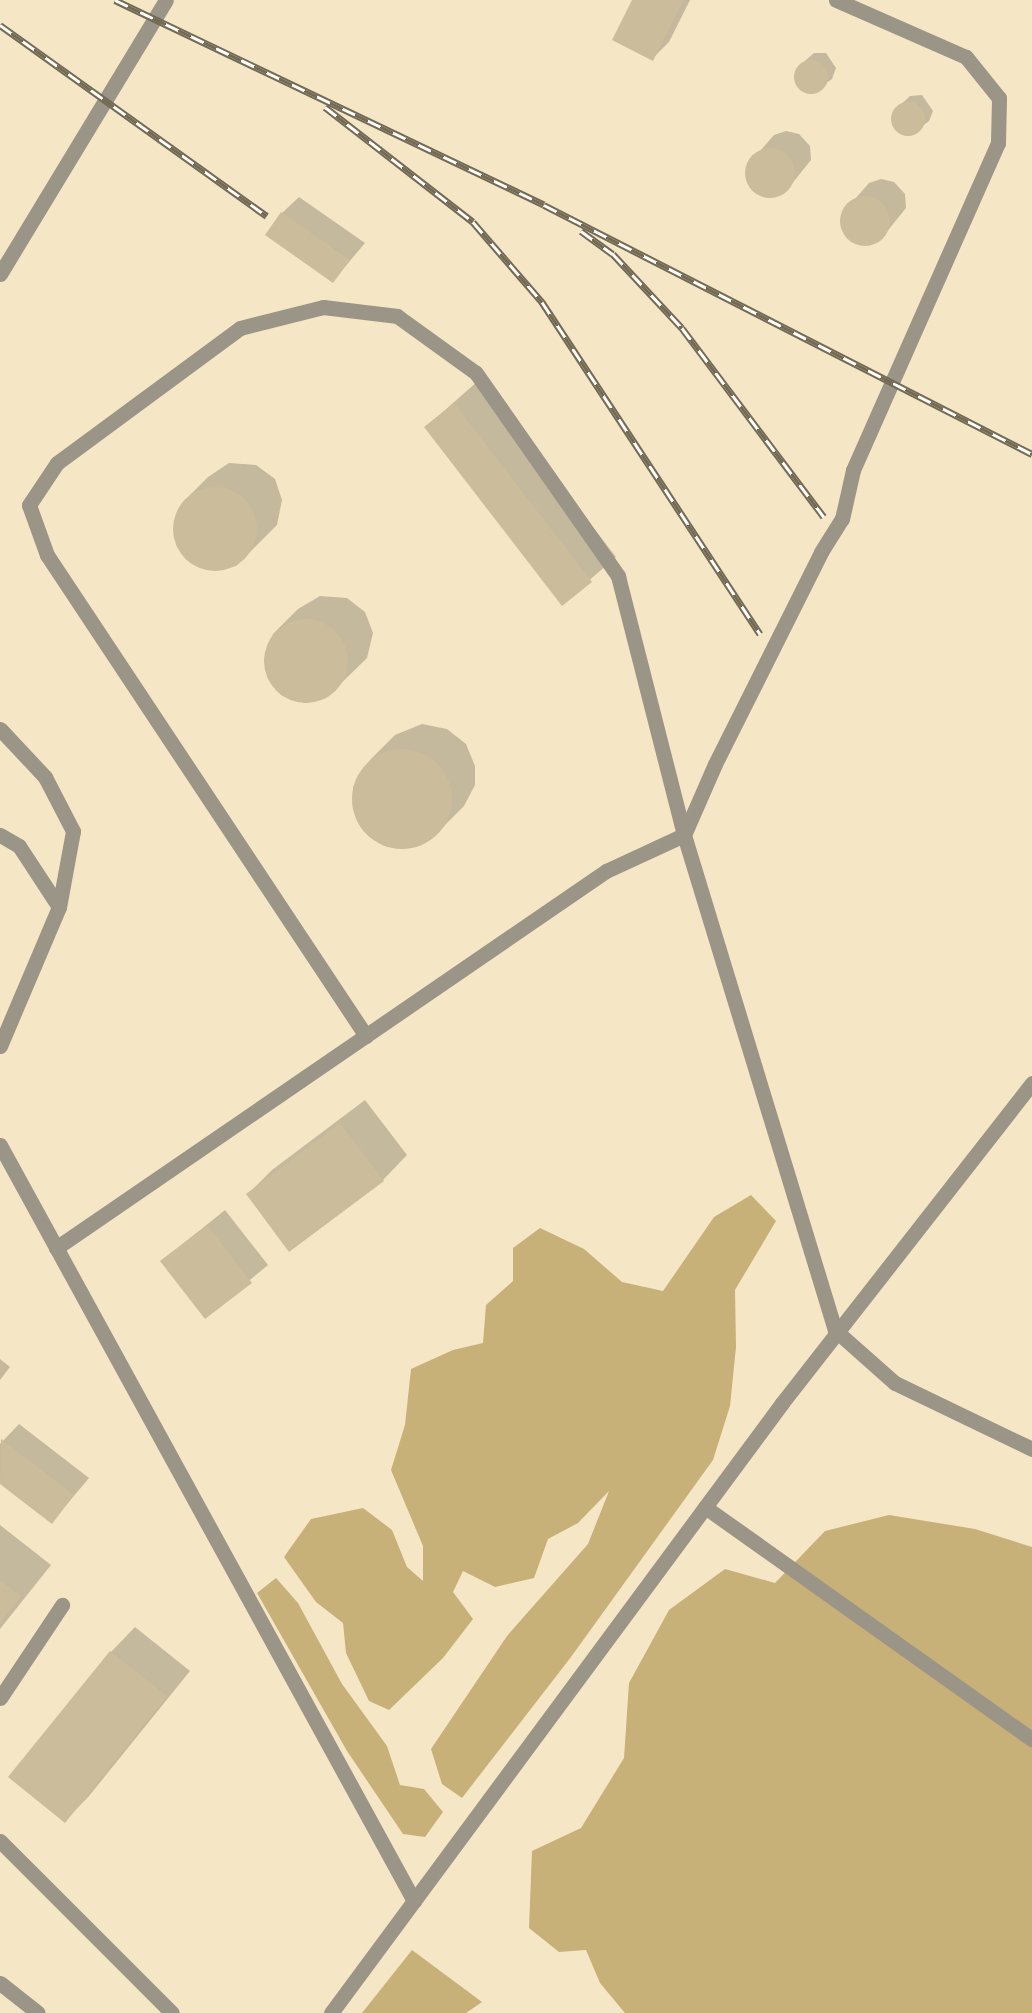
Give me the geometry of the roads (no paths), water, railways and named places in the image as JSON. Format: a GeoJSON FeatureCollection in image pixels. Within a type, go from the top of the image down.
{"type":"FeatureCollection","features":[{"type":"Feature","properties":{"kind":"street"},"geometry":{"type":"LineString","coordinates":[[0,274],[166,0]]}},
{"type":"Feature","properties":{"kind":"street"},"geometry":{"type":"LineString","coordinates":[[56,1248],[606,872],[684,835],[715,764],[821,552],[842,519],[853,470],[998,143],[999,98],[966,57],[836,0]]}},
{"type":"Feature","properties":{"kind":"street"},"geometry":{"type":"LineString","coordinates":[[366,1036],[47,555],[29,505],[57,463],[240,328],[323,307],[397,316],[476,373],[618,576],[684,835],[836,1330],[895,1383],[1032,1449]]}},
{"type":"Feature","properties":{"kind":"street"},"geometry":{"type":"LineString","coordinates":[[0,729],[45,777],[73,831],[59,907],[0,1046]]}},
{"type":"Feature","properties":{"kind":"street"},"geometry":{"type":"LineString","coordinates":[[0,836],[19,846],[59,907]]}},
{"type":"Feature","properties":{"kind":"street"},"geometry":{"type":"LineString","coordinates":[[331,2013],[836,1330],[1032,1083]]}},
{"type":"Feature","properties":{"kind":"street"},"geometry":{"type":"LineString","coordinates":[[0,1145],[414,1900]]}},
{"type":"Feature","properties":{"kind":"street"},"geometry":{"type":"LineString","coordinates":[[705,1506],[1032,1739]]}},
{"type":"Feature","properties":{"kind":"street"},"geometry":{"type":"LineString","coordinates":[[0,1698],[62,1605]]}},
{"type":"Feature","properties":{"kind":"street"},"geometry":{"type":"LineString","coordinates":[[0,1841],[172,2013]]}},
{"type":"Feature","properties":{"kind":"street"},"geometry":{"type":"LineString","coordinates":[[0,1983],[38,2013]]}},
{"type":"Feature","properties":{"kind":"railway"},"geometry":{"type":"LineString","coordinates":[[115,0],[544,205],[1032,454]]}},
{"type":"Feature","properties":{"kind":"railway"},"geometry":{"type":"LineString","coordinates":[[0,25],[267,216]]}},
{"type":"Feature","properties":{"kind":"railway"},"geometry":{"type":"LineString","coordinates":[[325,107],[473,222],[542,302],[760,634]]}},
{"type":"Feature","properties":{"kind":"railway"},"geometry":{"type":"LineString","coordinates":[[581,231],[613,254],[682,328],[824,517]]}}]}
